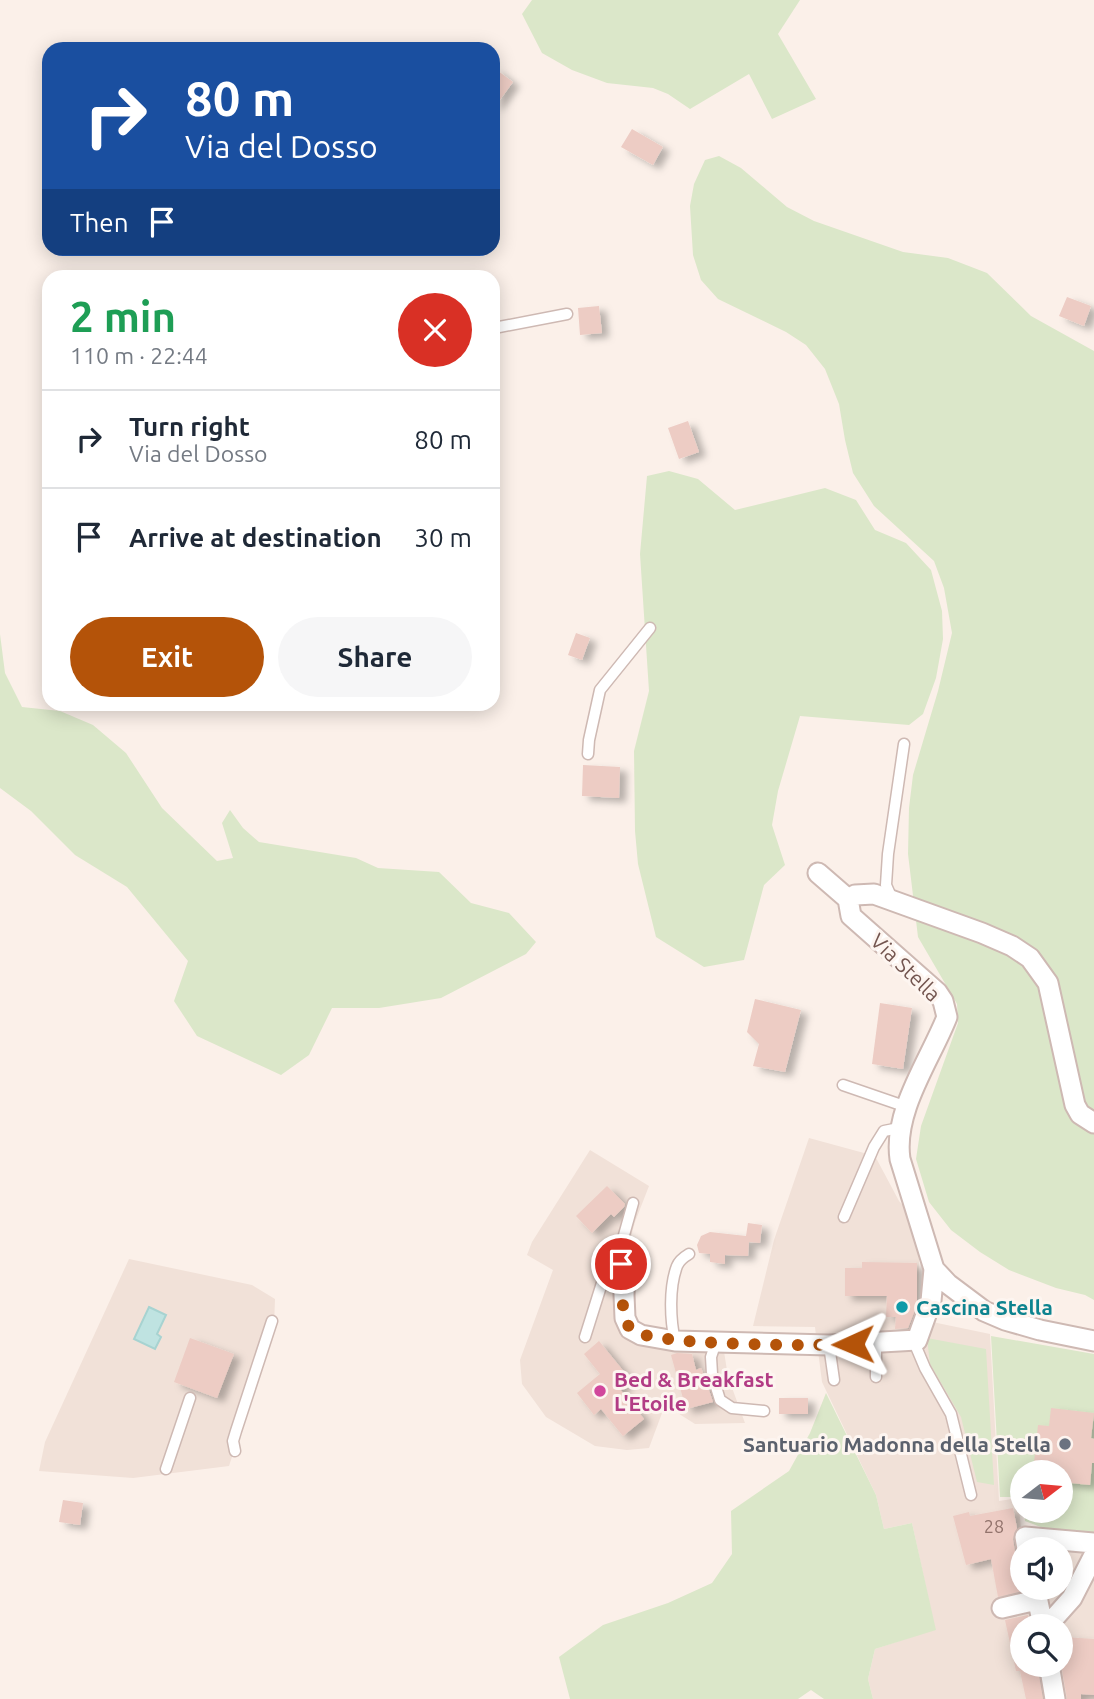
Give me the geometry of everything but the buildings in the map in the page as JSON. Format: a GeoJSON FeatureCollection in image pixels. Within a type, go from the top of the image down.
{"type":"FeatureCollection","features":[{"type":"Feature","properties":{"kind":"street"},"geometry":{"type":"LineString","coordinates":[[818,873],[848,899]]}},
{"type":"Feature","properties":{"kind":"street","name":"Via Stella"},"geometry":{"type":"LineString","coordinates":[[1094,1124],[1080,1114],[1075,1105],[1048,983],[1030,958],[1012,946],[982,933],[874,894],[855,895],[848,899],[851,916],[920,975],[937,992],[946,1009],[947,1017],[942,1030],[899,1128],[898,1144],[934,1269],[958,1293],[984,1311],[1041,1330],[1094,1341]]}},
{"type":"Feature","properties":{"kind":"street"},"geometry":{"type":"LineString","coordinates":[[624,1270],[625,1318],[630,1329],[641,1335],[675,1341],[829,1345],[914,1342],[919,1337],[931,1301],[934,1269]]}},
{"type":"Feature","properties":{"kind":"street"},"geometry":{"type":"LineString","coordinates":[[1073,1541],[1094,1543]]}},
{"type":"Feature","properties":{"kind":"street"},"geometry":{"type":"LineString","coordinates":[[1057,1614],[1072,1598],[1094,1556]]}},
{"type":"Feature","properties":{"kind":"street"},"geometry":{"type":"LineString","coordinates":[[1002,1608],[1021,1600]]}},
{"type":"Feature","properties":{"kind":"street"},"geometry":{"type":"LineString","coordinates":[[1051,1677],[1055,1699]]}},
{"type":"Feature","properties":{"kind":"lane"},"geometry":{"type":"LineString","coordinates":[[500,327],[567,314]]}},
{"type":"Feature","properties":{"kind":"lane"},"geometry":{"type":"LineString","coordinates":[[588,754],[600,690],[629,650],[650,628]]}},
{"type":"Feature","properties":{"kind":"lane"},"geometry":{"type":"LineString","coordinates":[[894,901],[886,885],[904,744]]}},
{"type":"Feature","properties":{"kind":"lane"},"geometry":{"type":"LineString","coordinates":[[843,1085],[908,1107]]}},
{"type":"Feature","properties":{"kind":"lane"},"geometry":{"type":"LineString","coordinates":[[844,1217],[878,1140],[884,1131],[899,1128]]}},
{"type":"Feature","properties":{"kind":"lane"},"geometry":{"type":"LineString","coordinates":[[585,1337],[602,1283],[606,1278],[624,1270],[624,1235],[633,1203]]}},
{"type":"Feature","properties":{"kind":"lane"},"geometry":{"type":"LineString","coordinates":[[675,1341],[672,1287],[678,1263],[689,1254]]}},
{"type":"Feature","properties":{"kind":"lane"},"geometry":{"type":"LineString","coordinates":[[235,1451],[233,1441],[236,1430],[272,1321]]}},
{"type":"Feature","properties":{"kind":"lane"},"geometry":{"type":"LineString","coordinates":[[716,1342],[711,1357],[712,1374],[720,1400],[732,1408],[764,1411]]}},
{"type":"Feature","properties":{"kind":"lane"},"geometry":{"type":"LineString","coordinates":[[914,1342],[925,1368],[951,1414],[971,1495]]}},
{"type":"Feature","properties":{"kind":"lane"},"geometry":{"type":"LineString","coordinates":[[876,1343],[876,1377]]}},
{"type":"Feature","properties":{"kind":"lane"},"geometry":{"type":"LineString","coordinates":[[829,1345],[834,1380]]}},
{"type":"Feature","properties":{"kind":"lane"},"geometry":{"type":"LineString","coordinates":[[166,1469],[190,1398]]}},
{"type":"Feature","properties":{"kind":"shaded area"},"geometry":{"type":"Polygon","coordinates":[[[809,1138],[875,1156],[899,1201],[910,1213],[919,1259],[918,1319],[990,1334],[999,1501],[1010,1499],[1010,1523],[1020,1523],[1021,1528],[1094,1539],[1094,1699],[873,1699],[868,1679],[875,1649],[935,1629],[912,1523],[884,1529],[876,1495],[822,1382],[815,1327],[753,1326],[774,1240],[809,1138]]]}},
{"type":"Feature","properties":{"kind":"shaded area"},"geometry":{"type":"Polygon","coordinates":[[[590,1150],[649,1186],[635,1222],[624,1263],[631,1333],[723,1345],[728,1377],[745,1423],[695,1424],[665,1405],[649,1448],[627,1450],[595,1446],[546,1417],[522,1384],[520,1360],[553,1270],[527,1255],[532,1242],[590,1150]]]}},
{"type":"Feature","properties":{"kind":"shaded area"},"geometry":{"type":"Polygon","coordinates":[[[129,1259],[252,1285],[275,1299],[274,1327],[229,1466],[133,1478],[39,1471],[45,1442],[129,1259]]]}},
{"type":"Feature","properties":{"kind":"green space"},"geometry":{"type":"Polygon","coordinates":[[[532,0],[800,0],[778,34],[816,99],[772,119],[749,74],[690,109],[668,94],[653,88],[607,83],[572,70],[542,53],[522,14],[532,0]]]}},
{"type":"Feature","properties":{"kind":"green space"},"geometry":{"type":"Polygon","coordinates":[[[719,156],[741,168],[787,207],[814,221],[903,252],[948,258],[987,273],[1031,316],[1094,351],[1094,1300],[1009,1270],[951,1230],[929,1202],[916,1159],[921,1126],[958,1023],[957,1004],[918,937],[908,854],[909,808],[913,775],[952,633],[944,588],[934,561],[874,506],[853,473],[839,404],[825,369],[806,345],[786,332],[718,299],[701,280],[693,255],[690,206],[694,184],[705,160],[719,156]]]}},
{"type":"Feature","properties":{"kind":"green space"},"geometry":{"type":"Polygon","coordinates":[[[669,471],[698,479],[735,510],[825,488],[856,500],[875,530],[906,543],[931,570],[942,611],[943,639],[936,678],[923,714],[909,725],[800,716],[778,791],[772,825],[785,865],[764,885],[744,960],[704,967],[656,937],[638,864],[635,831],[634,751],[649,691],[640,554],[647,476],[669,471]]]}},
{"type":"Feature","properties":{"kind":"green space"},"geometry":{"type":"Polygon","coordinates":[[[0,634],[5,673],[22,707],[60,711],[93,725],[126,753],[162,808],[217,861],[233,858],[222,823],[230,810],[243,828],[259,842],[356,858],[378,868],[439,872],[471,903],[509,913],[536,942],[526,954],[441,998],[379,1008],[332,1008],[309,1055],[281,1075],[197,1036],[174,1001],[188,961],[127,887],[75,855],[31,811],[0,788],[0,634]]]}},
{"type":"Feature","properties":{"kind":"green space"},"geometry":{"type":"Polygon","coordinates":[[[991,1336],[1094,1354],[1094,1535],[1046,1529],[1030,1523],[1073,1523],[1073,1460],[1010,1460],[1010,1497],[1000,1497],[991,1336]]]}},
{"type":"Feature","properties":{"kind":"green space"},"geometry":{"type":"Polygon","coordinates":[[[927,1338],[986,1349],[994,1485],[977,1482],[961,1417],[930,1364],[927,1338]]]}},
{"type":"Feature","properties":{"kind":"green space"},"geometry":{"type":"Polygon","coordinates":[[[826,1393],[876,1495],[884,1529],[912,1523],[936,1630],[875,1649],[868,1679],[873,1699],[824,1699],[811,1690],[798,1699],[570,1699],[559,1657],[603,1625],[668,1603],[712,1583],[732,1554],[731,1511],[789,1471],[810,1433],[826,1393]]]}},
{"type":"Feature","properties":{"kind":"water"},"geometry":{"type":"Polygon","coordinates":[[[149,1307],[166,1315],[157,1334],[161,1337],[155,1349],[134,1339],[149,1307]]]}},
{"type":"Feature","properties":{"kind":"place","name":"Cascina Stella"},"geometry":{"type":"Point","coordinates":[902,1307]}},
{"type":"Feature","properties":{"kind":"place","name":"Bed & Breakfast L'Etoile"},"geometry":{"type":"Point","coordinates":[600,1391]}},
{"type":"Feature","properties":{"kind":"place","name":"Santuario Madonna della Stella"},"geometry":{"type":"Point","coordinates":[1065,1444]}},
{"type":"Feature","properties":{"kind":"route"},"geometry":{"type":"LineString","coordinates":[[621,1264],[625,1266],[625,1318],[630,1329],[641,1335],[675,1341],[853,1344]]}}]}
